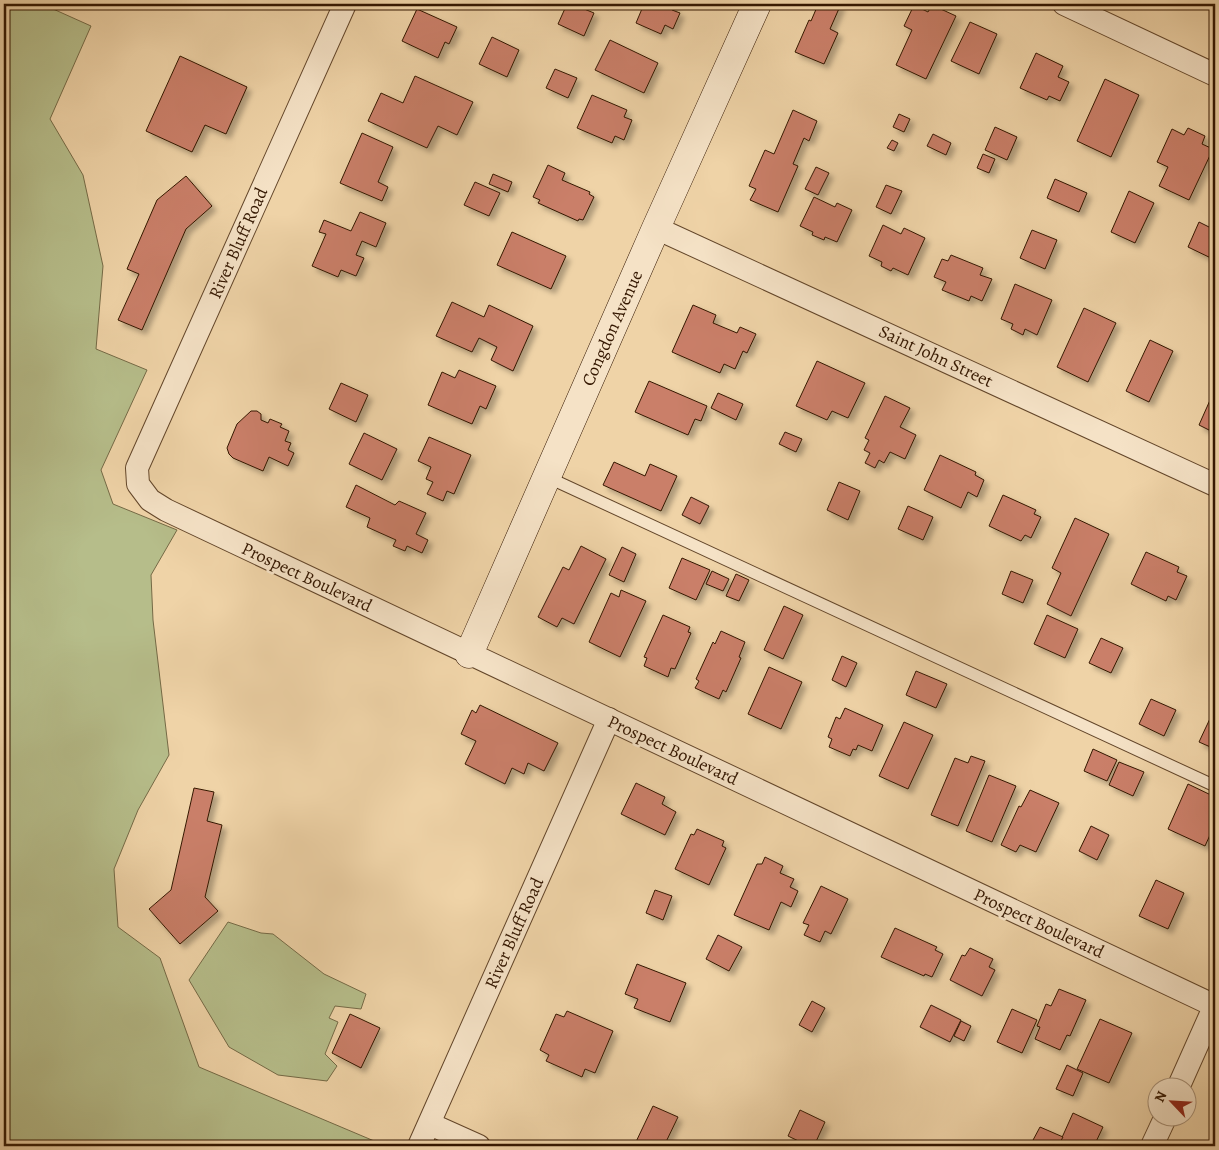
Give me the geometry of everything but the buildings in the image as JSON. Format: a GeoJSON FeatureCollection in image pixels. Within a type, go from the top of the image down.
{"type":"FeatureCollection","features":[{"type":"Feature","properties":{"kind":"street","name":"River Bluff Road"},"geometry":{"type":"LineString","coordinates":[[138,484],[137,468],[345,4]]}},
{"type":"Feature","properties":{"kind":"street","name":"Congdon Avenue"},"geometry":{"type":"LineString","coordinates":[[469,654],[656,228],[757,4]]}},
{"type":"Feature","properties":{"kind":"street"},"geometry":{"type":"LineString","coordinates":[[1064,4],[1215,74]]}},
{"type":"Feature","properties":{"kind":"street","name":"Saint John Street"},"geometry":{"type":"LineString","coordinates":[[656,228],[1215,485]]}},
{"type":"Feature","properties":{"kind":"street","name":"Prospect Boulevard"},"geometry":{"type":"LineString","coordinates":[[138,484],[150,500],[166,510],[1215,1006]]}},
{"type":"Feature","properties":{"kind":"street","name":"River Bluff Road"},"geometry":{"type":"LineString","coordinates":[[420,1146],[609,720]]}},
{"type":"Feature","properties":{"kind":"street"},"geometry":{"type":"LineString","coordinates":[[1183,1078],[1215,1006]]}},
{"type":"Feature","properties":{"kind":"street"},"geometry":{"type":"LineString","coordinates":[[430,1124],[479,1146]]}},
{"type":"Feature","properties":{"kind":"street"},"geometry":{"type":"LineString","coordinates":[[1152,1146],[1160,1128]]}},
{"type":"Feature","properties":{"kind":"lane"},"geometry":{"type":"LineString","coordinates":[[547,477],[1215,786]]}},
{"type":"Feature","properties":{"kind":"green space"},"geometry":{"type":"Polygon","coordinates":[[[4,4],[42,4],[91,26],[50,119],[83,175],[103,266],[96,349],[147,370],[101,470],[113,504],[177,530],[151,575],[153,620],[169,755],[138,810],[114,869],[118,927],[160,958],[199,1067],[386,1146],[4,1146],[4,4]]]}},
{"type":"Feature","properties":{"kind":"green space"},"geometry":{"type":"Polygon","coordinates":[[[228,922],[261,933],[273,934],[324,974],[366,994],[361,1009],[335,1006],[329,1018],[338,1022],[325,1054],[337,1066],[327,1081],[278,1075],[229,1047],[189,980],[228,922]]]}}]}
